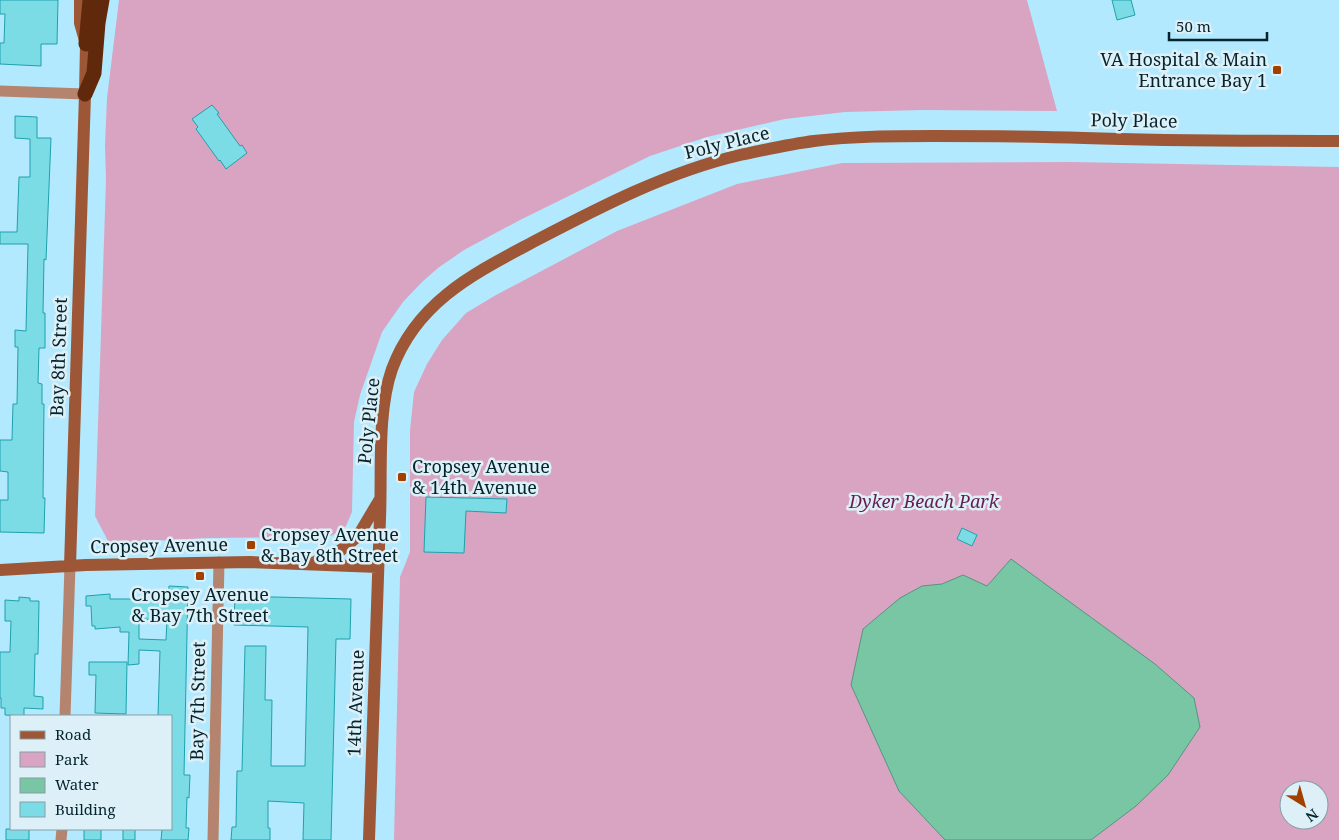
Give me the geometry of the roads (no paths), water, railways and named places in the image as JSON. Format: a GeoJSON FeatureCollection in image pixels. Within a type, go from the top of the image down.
{"type":"FeatureCollection","features":[{"type":"Feature","properties":{"kind":"highway"},"geometry":{"type":"LineString","coordinates":[[86,44],[90,0]]}},
{"type":"Feature","properties":{"kind":"highway"},"geometry":{"type":"LineString","coordinates":[[85,94],[94,73],[102,0]]}},
{"type":"Feature","properties":{"kind":"main road","name":"Bay 8th Street"},"geometry":{"type":"LineString","coordinates":[[70,566],[86,44],[80,23],[80,0]]}},
{"type":"Feature","properties":{"kind":"main road","name":"Poly Place"},"geometry":{"type":"LineString","coordinates":[[378,567],[384,411],[388,384],[400,350],[424,317],[459,283],[601,207],[682,172],[742,155],[811,141],[840,138],[1040,136],[1339,141]]}},
{"type":"Feature","properties":{"kind":"main road"},"geometry":{"type":"LineString","coordinates":[[311,564],[340,550],[358,536],[381,498]]}},
{"type":"Feature","properties":{"kind":"main road","name":"Cropsey Avenue"},"geometry":{"type":"LineString","coordinates":[[0,570],[219,562],[378,567]]}},
{"type":"Feature","properties":{"kind":"main road","name":"14th Avenue"},"geometry":{"type":"LineString","coordinates":[[369,840],[378,567]]}},
{"type":"Feature","properties":{"kind":"street"},"geometry":{"type":"LineString","coordinates":[[0,91],[85,94]]}},
{"type":"Feature","properties":{"kind":"street","name":"Bay 7th Street"},"geometry":{"type":"LineString","coordinates":[[213,840],[219,562]]}},
{"type":"Feature","properties":{"kind":"street","name":"Bay 8th Street"},"geometry":{"type":"LineString","coordinates":[[65,715],[70,566]]}},
{"type":"Feature","properties":{"kind":"water"},"geometry":{"type":"Polygon","coordinates":[[[1011,559],[1155,664],[1194,698],[1200,727],[1168,775],[1136,806],[1091,840],[945,840],[899,791],[851,685],[863,629],[900,598],[922,586],[942,584],[963,575],[987,586],[1011,559]]]}},
{"type":"Feature","properties":{"kind":"place","name":"VA Hospital & Main Entrance Bay 1"},"geometry":{"type":"Point","coordinates":[1277,70]}},
{"type":"Feature","properties":{"kind":"place","name":"Cropsey Avenue & 14th Avenue"},"geometry":{"type":"Point","coordinates":[402,477]}},
{"type":"Feature","properties":{"kind":"place","name":"Cropsey Avenue & Bay 8th Street"},"geometry":{"type":"Point","coordinates":[251,545]}},
{"type":"Feature","properties":{"kind":"place","name":"Cropsey Avenue & Bay 7th Street"},"geometry":{"type":"Point","coordinates":[200,576]}},
{"type":"Feature","properties":{"kind":"park label","name":"Dyker Beach Park"},"geometry":{"type":"Point","coordinates":[924,502]}}]}
